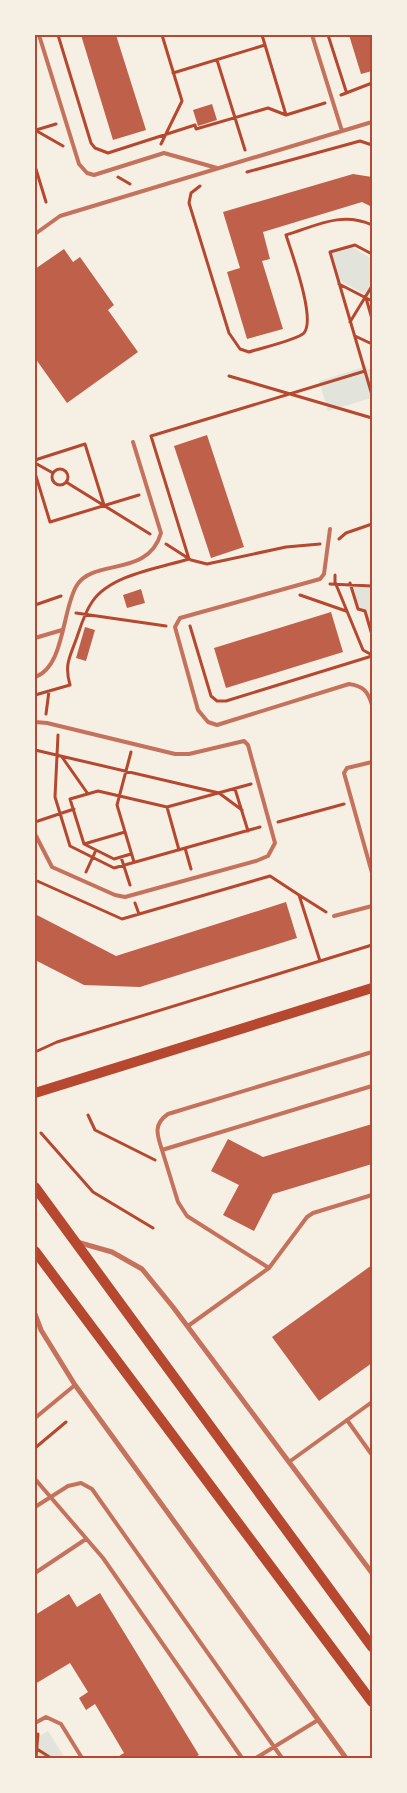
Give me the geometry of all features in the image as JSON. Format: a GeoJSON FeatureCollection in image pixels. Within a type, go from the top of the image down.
{"type":"FeatureCollection","features":[{"type":"Feature","properties":{"kind":"main road"},"geometry":{"type":"LineString","coordinates":[[35,1093],[372,988]]}},
{"type":"Feature","properties":{"kind":"main road"},"geometry":{"type":"LineString","coordinates":[[35,1187],[372,1647]]}},
{"type":"Feature","properties":{"kind":"main road"},"geometry":{"type":"LineString","coordinates":[[35,1251],[372,1702]]}},
{"type":"Feature","properties":{"kind":"street"},"geometry":{"type":"LineString","coordinates":[[75,1242],[112,1252],[142,1269],[188,1326],[372,1573]]}},
{"type":"Feature","properties":{"kind":"street"},"geometry":{"type":"LineString","coordinates":[[35,1314],[41,1330],[75,1385],[346,1758]]}},
{"type":"Feature","properties":{"kind":"lane"},"geometry":{"type":"LineString","coordinates":[[39,35],[76,154],[82,169],[87,173],[94,175],[164,153],[218,168]]}},
{"type":"Feature","properties":{"kind":"lane"},"geometry":{"type":"LineString","coordinates":[[312,35],[342,131]]}},
{"type":"Feature","properties":{"kind":"lane"},"geometry":{"type":"LineString","coordinates":[[35,234],[60,216],[372,122]]}},
{"type":"Feature","properties":{"kind":"lane"},"geometry":{"type":"LineString","coordinates":[[35,676],[46,670],[54,658],[77,584],[89,575],[142,559],[152,552],[159,540],[161,534],[134,442]]}},
{"type":"Feature","properties":{"kind":"lane"},"geometry":{"type":"LineString","coordinates":[[330,529],[324,574],[320,579],[180,618],[175,628],[198,710],[208,722],[217,725],[349,684],[359,686],[365,690],[372,704]]}},
{"type":"Feature","properties":{"kind":"lane"},"geometry":{"type":"LineString","coordinates":[[35,638],[62,630]]}},
{"type":"Feature","properties":{"kind":"lane"},"geometry":{"type":"LineString","coordinates":[[35,722],[182,754],[244,741],[248,745],[275,843],[268,856],[125,897],[115,895],[52,867],[35,834]]}},
{"type":"Feature","properties":{"kind":"lane"},"geometry":{"type":"LineString","coordinates":[[372,762],[345,770],[372,873]]}},
{"type":"Feature","properties":{"kind":"lane"},"geometry":{"type":"LineString","coordinates":[[334,916],[372,906]]}},
{"type":"Feature","properties":{"kind":"lane"},"geometry":{"type":"LineString","coordinates":[[269,1268],[187,1216],[178,1202],[157,1134],[157,1126],[161,1118],[168,1114],[372,1052]]}},
{"type":"Feature","properties":{"kind":"lane"},"geometry":{"type":"LineString","coordinates":[[162,1150],[372,1086]]}},
{"type":"Feature","properties":{"kind":"lane"},"geometry":{"type":"LineString","coordinates":[[188,1326],[269,1268],[307,1218],[314,1213],[372,1194]]}},
{"type":"Feature","properties":{"kind":"lane"},"geometry":{"type":"LineString","coordinates":[[35,1418],[75,1385]]}},
{"type":"Feature","properties":{"kind":"lane"},"geometry":{"type":"LineString","coordinates":[[289,1462],[372,1402]]}},
{"type":"Feature","properties":{"kind":"lane"},"geometry":{"type":"LineString","coordinates":[[347,1420],[372,1455]]}},
{"type":"Feature","properties":{"kind":"lane"},"geometry":{"type":"LineString","coordinates":[[35,1479],[103,1558],[242,1758]]}},
{"type":"Feature","properties":{"kind":"lane"},"geometry":{"type":"LineString","coordinates":[[35,1507],[68,1486],[82,1483],[92,1489],[282,1758]]}},
{"type":"Feature","properties":{"kind":"lane"},"geometry":{"type":"LineString","coordinates":[[35,1573],[86,1539]]}},
{"type":"Feature","properties":{"kind":"lane"},"geometry":{"type":"LineString","coordinates":[[35,1722],[46,1717],[60,1724],[82,1758]]}},
{"type":"Feature","properties":{"kind":"lane"},"geometry":{"type":"LineString","coordinates":[[256,1758],[318,1720]]}},
{"type":"Feature","properties":{"kind":"path"},"geometry":{"type":"LineString","coordinates":[[58,35],[95,148],[108,153],[195,125],[196,129],[268,108],[286,115],[332,100],[346,92],[372,83]]}},
{"type":"Feature","properties":{"kind":"path"},"geometry":{"type":"LineString","coordinates":[[162,35],[182,100],[161,142],[164,153]]}},
{"type":"Feature","properties":{"kind":"path"},"geometry":{"type":"LineString","coordinates":[[262,35],[286,115]]}},
{"type":"Feature","properties":{"kind":"path"},"geometry":{"type":"LineString","coordinates":[[328,35],[346,92]]}},
{"type":"Feature","properties":{"kind":"path"},"geometry":{"type":"LineString","coordinates":[[173,73],[265,45]]}},
{"type":"Feature","properties":{"kind":"path"},"geometry":{"type":"LineString","coordinates":[[217,60],[248,159]]}},
{"type":"Feature","properties":{"kind":"path"},"geometry":{"type":"LineString","coordinates":[[35,130],[66,121]]}},
{"type":"Feature","properties":{"kind":"path"},"geometry":{"type":"LineString","coordinates":[[35,130],[76,154]]}},
{"type":"Feature","properties":{"kind":"path"},"geometry":{"type":"LineString","coordinates":[[245,173],[360,140],[372,145]]}},
{"type":"Feature","properties":{"kind":"path"},"geometry":{"type":"LineString","coordinates":[[35,166],[46,202]]}},
{"type":"Feature","properties":{"kind":"path"},"geometry":{"type":"LineString","coordinates":[[107,170],[142,191]]}},
{"type":"Feature","properties":{"kind":"path"},"geometry":{"type":"LineString","coordinates":[[207,184],[191,193],[189,203],[229,333],[240,349],[249,352],[303,334],[308,326],[308,312],[286,235],[339,218],[360,219],[372,225]]}},
{"type":"Feature","properties":{"kind":"path"},"geometry":{"type":"LineString","coordinates":[[372,254],[355,245],[330,252],[372,395]]}},
{"type":"Feature","properties":{"kind":"path"},"geometry":{"type":"LineString","coordinates":[[339,284],[372,301]]}},
{"type":"Feature","properties":{"kind":"path"},"geometry":{"type":"LineString","coordinates":[[350,322],[372,286]]}},
{"type":"Feature","properties":{"kind":"path"},"geometry":{"type":"LineString","coordinates":[[366,297],[372,319]]}},
{"type":"Feature","properties":{"kind":"path"},"geometry":{"type":"LineString","coordinates":[[354,336],[372,344]]}},
{"type":"Feature","properties":{"kind":"path"},"geometry":{"type":"LineString","coordinates":[[189,559],[151,436],[365,371]]}},
{"type":"Feature","properties":{"kind":"path"},"geometry":{"type":"LineString","coordinates":[[229,376],[372,418]]}},
{"type":"Feature","properties":{"kind":"path"},"geometry":{"type":"LineString","coordinates":[[35,462],[85,444],[104,506]]}},
{"type":"Feature","properties":{"kind":"path"},"geometry":{"type":"LineString","coordinates":[[35,462],[53,473],[62,470],[67,475],[66,482]]}},
{"type":"Feature","properties":{"kind":"path"},"geometry":{"type":"LineString","coordinates":[[35,472],[50,522],[148,492]]}},
{"type":"Feature","properties":{"kind":"path"},"geometry":{"type":"LineString","coordinates":[[53,473],[52,479],[55,483],[60,485],[66,482]]}},
{"type":"Feature","properties":{"kind":"path"},"geometry":{"type":"LineString","coordinates":[[66,482],[189,559],[207,564],[286,548],[338,542],[346,533],[372,524]]}},
{"type":"Feature","properties":{"kind":"path"},"geometry":{"type":"LineString","coordinates":[[35,695],[70,685],[66,669],[85,614],[92,601],[103,589],[114,582],[189,559]]}},
{"type":"Feature","properties":{"kind":"path"},"geometry":{"type":"LineString","coordinates":[[336,574],[335,582],[363,650],[372,655]]}},
{"type":"Feature","properties":{"kind":"path"},"geometry":{"type":"LineString","coordinates":[[327,584],[335,582],[372,586]]}},
{"type":"Feature","properties":{"kind":"path"},"geometry":{"type":"LineString","coordinates":[[350,583],[358,609],[365,611],[372,635]]}},
{"type":"Feature","properties":{"kind":"path"},"geometry":{"type":"LineString","coordinates":[[35,605],[74,591]]}},
{"type":"Feature","properties":{"kind":"path"},"geometry":{"type":"LineString","coordinates":[[304,591],[296,594],[347,611]]}},
{"type":"Feature","properties":{"kind":"path"},"geometry":{"type":"LineString","coordinates":[[68,611],[175,628]]}},
{"type":"Feature","properties":{"kind":"path"},"geometry":{"type":"LineString","coordinates":[[190,623],[211,696],[217,701],[226,701],[372,655]]}},
{"type":"Feature","properties":{"kind":"path"},"geometry":{"type":"LineString","coordinates":[[49,691],[46,714],[58,726],[55,797],[70,846],[114,868],[352,802]]}},
{"type":"Feature","properties":{"kind":"path"},"geometry":{"type":"LineString","coordinates":[[133,744],[118,805],[134,862]]}},
{"type":"Feature","properties":{"kind":"path"},"geometry":{"type":"LineString","coordinates":[[35,750],[219,793],[242,810]]}},
{"type":"Feature","properties":{"kind":"path"},"geometry":{"type":"LineString","coordinates":[[62,757],[88,794]]}},
{"type":"Feature","properties":{"kind":"path"},"geometry":{"type":"LineString","coordinates":[[132,854],[114,859],[84,844],[70,798],[98,791],[168,807],[258,782]]}},
{"type":"Feature","properties":{"kind":"path"},"geometry":{"type":"LineString","coordinates":[[235,789],[248,831]]}},
{"type":"Feature","properties":{"kind":"path"},"geometry":{"type":"LineString","coordinates":[[168,807],[179,850]]}},
{"type":"Feature","properties":{"kind":"path"},"geometry":{"type":"LineString","coordinates":[[35,822],[74,809]]}},
{"type":"Feature","properties":{"kind":"path"},"geometry":{"type":"LineString","coordinates":[[84,844],[125,832]]}},
{"type":"Feature","properties":{"kind":"path"},"geometry":{"type":"LineString","coordinates":[[35,880],[122,919],[270,876],[334,916]]}},
{"type":"Feature","properties":{"kind":"path"},"geometry":{"type":"LineString","coordinates":[[299,895],[320,961]]}},
{"type":"Feature","properties":{"kind":"path"},"geometry":{"type":"LineString","coordinates":[[35,1052],[57,1042],[372,945]]}},
{"type":"Feature","properties":{"kind":"path"},"geometry":{"type":"LineString","coordinates":[[88,1115],[95,1130],[167,1166]]}},
{"type":"Feature","properties":{"kind":"path"},"geometry":{"type":"LineString","coordinates":[[41,1133],[93,1192],[154,1228]]}},
{"type":"Feature","properties":{"kind":"path"},"geometry":{"type":"LineString","coordinates":[[35,1448],[66,1422]]}},
{"type":"Feature","properties":{"kind":"path"},"geometry":{"type":"LineString","coordinates":[[36,1758],[38,1734]]}},
{"type":"Feature","properties":{"kind":"path"},"geometry":{"type":"LineString","coordinates":[[37,1749],[51,1758]]}},
{"type":"Feature","properties":{"kind":"shaded area"},"geometry":{"type":"Polygon","coordinates":[[[352,247],[372,259],[372,284],[366,295],[339,280],[331,253],[352,247]]]}},
{"type":"Feature","properties":{"kind":"shaded area"},"geometry":{"type":"Polygon","coordinates":[[[367,366],[368,369],[372,368],[371,398],[328,411],[319,381],[367,366]]]}},
{"type":"Feature","properties":{"kind":"shaded area"},"geometry":{"type":"Polygon","coordinates":[[[350,583],[372,586],[372,635],[365,612],[358,609],[350,583]]]}},
{"type":"Feature","properties":{"kind":"shaded area"},"geometry":{"type":"Polygon","coordinates":[[[48,1731],[65,1758],[35,1758],[35,1739],[48,1731]]]}},
{"type":"Feature","properties":{"kind":"building"},"geometry":{"type":"Polygon","coordinates":[[[81,35],[116,35],[146,130],[113,140],[81,35]]]}},
{"type":"Feature","properties":{"kind":"building"},"geometry":{"type":"Polygon","coordinates":[[[349,35],[372,35],[372,71],[361,74],[349,35]]]}},
{"type":"Feature","properties":{"kind":"building"},"geometry":{"type":"Polygon","coordinates":[[[212,104],[217,120],[198,126],[193,110],[212,104]]]}},
{"type":"Feature","properties":{"kind":"building"},"geometry":{"type":"Polygon","coordinates":[[[353,174],[372,177],[372,207],[362,202],[263,232],[270,259],[262,261],[283,329],[247,339],[227,272],[240,268],[223,212],[353,174]]]}},
{"type":"Feature","properties":{"kind":"building"},"geometry":{"type":"Polygon","coordinates":[[[64,249],[73,262],[80,257],[114,305],[108,310],[138,352],[67,403],[35,358],[35,269],[64,249]]]}},
{"type":"Feature","properties":{"kind":"building"},"geometry":{"type":"Polygon","coordinates":[[[207,435],[244,547],[211,558],[174,446],[207,435]]]}},
{"type":"Feature","properties":{"kind":"building"},"geometry":{"type":"Polygon","coordinates":[[[141,589],[145,603],[127,608],[123,595],[141,589]]]}},
{"type":"Feature","properties":{"kind":"building"},"geometry":{"type":"Polygon","coordinates":[[[331,612],[343,652],[226,688],[214,648],[331,612]]]}},
{"type":"Feature","properties":{"kind":"building"},"geometry":{"type":"Polygon","coordinates":[[[85,627],[95,630],[86,661],[76,658],[85,627]]]}},
{"type":"Feature","properties":{"kind":"building"},"geometry":{"type":"Polygon","coordinates":[[[286,902],[297,938],[140,987],[84,985],[35,960],[35,914],[116,956],[286,902]]]}},
{"type":"Feature","properties":{"kind":"building"},"geometry":{"type":"Polygon","coordinates":[[[372,1124],[372,1164],[273,1194],[254,1231],[223,1215],[239,1185],[211,1171],[228,1139],[263,1157],[372,1124]]]}},
{"type":"Feature","properties":{"kind":"building"},"geometry":{"type":"Polygon","coordinates":[[[372,1265],[372,1363],[319,1401],[272,1337],[372,1265]]]}},
{"type":"Feature","properties":{"kind":"building"},"geometry":{"type":"Polygon","coordinates":[[[100,1593],[199,1755],[193,1758],[116,1758],[124,1753],[95,1704],[86,1710],[79,1698],[88,1692],[70,1663],[35,1684],[35,1615],[69,1594],[77,1607],[100,1593]]]}}]}
